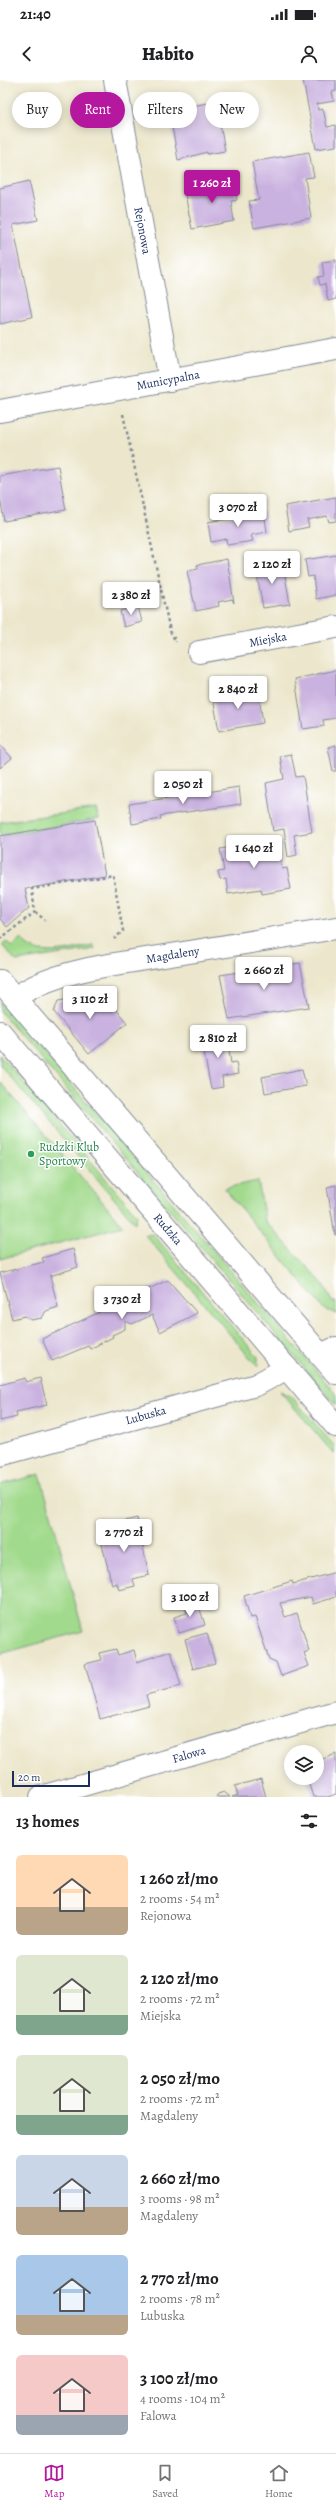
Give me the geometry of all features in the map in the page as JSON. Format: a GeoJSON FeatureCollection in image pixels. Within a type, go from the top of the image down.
{"type":"FeatureCollection","features":[{"type":"Feature","properties":{"kind":"street","name":"Rejonowa"},"geometry":{"type":"LineString","coordinates":[[115,80],[170,380]]}},
{"type":"Feature","properties":{"kind":"street","name":"Municypalna"},"geometry":{"type":"LineString","coordinates":[[0,411],[336,349]]}},
{"type":"Feature","properties":{"kind":"street","name":"Miejska"},"geometry":{"type":"LineString","coordinates":[[199,652],[336,627]]}},
{"type":"Feature","properties":{"kind":"street","name":"Magdaleny"},"geometry":{"type":"LineString","coordinates":[[15,998],[26,990],[43,982],[104,967],[336,928]]}},
{"type":"Feature","properties":{"kind":"street"},"geometry":{"type":"LineString","coordinates":[[0,981],[328,1351],[336,1373]]}},
{"type":"Feature","properties":{"kind":"street","name":"Rudzka"},"geometry":{"type":"LineString","coordinates":[[0,1032],[336,1426]]}},
{"type":"Feature","properties":{"kind":"street","name":"Lubuska"},"geometry":{"type":"LineString","coordinates":[[0,1455],[256,1385],[287,1368]]}},
{"type":"Feature","properties":{"kind":"street","name":"Falowa"},"geometry":{"type":"LineString","coordinates":[[41,1797],[336,1712]]}},
{"type":"Feature","properties":{"kind":"path"},"geometry":{"type":"LineString","coordinates":[[117,390],[170,631],[179,646],[186,651],[199,652]]}},
{"type":"Feature","properties":{"kind":"path"},"geometry":{"type":"LineString","coordinates":[[45,920],[35,912],[32,890],[113,875],[123,931],[112,940]]}},
{"type":"Feature","properties":{"kind":"path"},"geometry":{"type":"LineString","coordinates":[[0,939],[35,912]]}},
{"type":"Feature","properties":{"kind":"green space"},"geometry":{"type":"Polygon","coordinates":[[[96,809],[99,819],[0,836],[0,822],[96,809]]]}},
{"type":"Feature","properties":{"kind":"green space"},"geometry":{"type":"Polygon","coordinates":[[[21,939],[28,946],[45,952],[65,951],[93,945],[95,949],[16,961],[2,945],[6,941],[12,947],[21,939]]]}},
{"type":"Feature","properties":{"kind":"green space"},"geometry":{"type":"Polygon","coordinates":[[[0,1001],[336,1394],[336,1405],[0,1011],[0,1001]]]}},
{"type":"Feature","properties":{"kind":"green space"},"geometry":{"type":"Polygon","coordinates":[[[0,1055],[137,1215],[135,1223],[0,1065],[0,1055]]]}},
{"type":"Feature","properties":{"kind":"green space","name":"Rudzki Klub Sportowy"},"geometry":{"type":"Polygon","coordinates":[[[0,1082],[123,1226],[0,1259],[0,1082]]]}},
{"type":"Feature","properties":{"kind":"green space"},"geometry":{"type":"Polygon","coordinates":[[[258,1181],[265,1221],[323,1284],[332,1302],[336,1302],[336,1314],[323,1308],[224,1188],[258,1181]]]}},
{"type":"Feature","properties":{"kind":"green space"},"geometry":{"type":"Polygon","coordinates":[[[153,1234],[258,1357],[258,1367],[145,1235],[153,1234]]]}},
{"type":"Feature","properties":{"kind":"green space"},"geometry":{"type":"Polygon","coordinates":[[[280,1391],[293,1398],[335,1447],[334,1454],[280,1391]]]}},
{"type":"Feature","properties":{"kind":"green space"},"geometry":{"type":"Polygon","coordinates":[[[40,1474],[83,1631],[0,1654],[0,1485],[40,1474]]]}},
{"type":"Feature","properties":{"kind":"building"},"geometry":{"type":"Polygon","coordinates":[[[303,80],[336,80],[336,91],[332,92],[334,101],[317,104],[318,110],[323,109],[327,127],[336,125],[336,146],[316,149],[303,80]]]}},
{"type":"Feature","properties":{"kind":"building"},"geometry":{"type":"Polygon","coordinates":[[[205,104],[205,128],[221,128],[225,151],[207,154],[207,152],[178,160],[172,128],[197,128],[197,105],[205,104]]]}},
{"type":"Feature","properties":{"kind":"building"},"geometry":{"type":"Polygon","coordinates":[[[309,152],[314,177],[305,178],[311,218],[254,228],[249,201],[259,200],[252,162],[309,152]]]}},
{"type":"Feature","properties":{"kind":"building"},"geometry":{"type":"Polygon","coordinates":[[[233,179],[237,200],[231,201],[234,221],[192,229],[185,194],[202,191],[201,185],[233,179]]]}},
{"type":"Feature","properties":{"kind":"building"},"geometry":{"type":"Polygon","coordinates":[[[29,181],[38,220],[13,225],[32,317],[0,324],[0,188],[29,181]]]}},
{"type":"Feature","properties":{"kind":"building"},"geometry":{"type":"Polygon","coordinates":[[[336,260],[336,299],[328,301],[325,284],[320,285],[318,277],[324,276],[322,262],[336,260]]]}},
{"type":"Feature","properties":{"kind":"building"},"geometry":{"type":"Polygon","coordinates":[[[58,466],[66,510],[4,521],[0,497],[0,476],[58,466]]]}},
{"type":"Feature","properties":{"kind":"building"},"geometry":{"type":"Polygon","coordinates":[[[336,497],[336,521],[329,522],[327,516],[307,520],[309,527],[289,531],[285,506],[336,497]]]}},
{"type":"Feature","properties":{"kind":"building"},"geometry":{"type":"Polygon","coordinates":[[[264,511],[267,532],[251,535],[253,541],[227,545],[226,539],[211,542],[208,522],[264,511]]]}},
{"type":"Feature","properties":{"kind":"building"},"geometry":{"type":"Polygon","coordinates":[[[336,555],[336,595],[316,599],[313,576],[308,577],[305,560],[336,555]]]}},
{"type":"Feature","properties":{"kind":"building"},"geometry":{"type":"Polygon","coordinates":[[[227,559],[234,603],[232,599],[218,602],[219,606],[196,611],[187,571],[198,569],[197,565],[227,559]]]}},
{"type":"Feature","properties":{"kind":"building"},"geometry":{"type":"Polygon","coordinates":[[[267,563],[267,567],[283,564],[290,604],[263,608],[255,565],[267,563]]]}},
{"type":"Feature","properties":{"kind":"building"},"geometry":{"type":"Polygon","coordinates":[[[138,606],[142,622],[124,627],[120,611],[138,606]]]}},
{"type":"Feature","properties":{"kind":"building"},"geometry":{"type":"Polygon","coordinates":[[[336,670],[336,718],[323,720],[324,726],[303,729],[295,679],[336,670]]]}},
{"type":"Feature","properties":{"kind":"building"},"geometry":{"type":"Polygon","coordinates":[[[258,690],[263,723],[219,731],[213,698],[258,690]]]}},
{"type":"Feature","properties":{"kind":"building"},"geometry":{"type":"Polygon","coordinates":[[[0,744],[12,758],[0,768],[0,744]]]}},
{"type":"Feature","properties":{"kind":"building"},"geometry":{"type":"Polygon","coordinates":[[[336,745],[336,771],[333,771],[328,747],[336,745]]]}},
{"type":"Feature","properties":{"kind":"building"},"geometry":{"type":"Polygon","coordinates":[[[291,754],[296,777],[303,776],[312,832],[294,835],[297,855],[288,857],[284,829],[273,831],[266,783],[284,779],[280,756],[291,754]]]}},
{"type":"Feature","properties":{"kind":"building"},"geometry":{"type":"Polygon","coordinates":[[[239,787],[241,804],[160,816],[161,819],[132,824],[129,804],[239,787]]]}},
{"type":"Feature","properties":{"kind":"building"},"geometry":{"type":"Polygon","coordinates":[[[95,820],[105,875],[25,889],[29,908],[7,927],[0,919],[0,836],[95,820]]]}},
{"type":"Feature","properties":{"kind":"building"},"geometry":{"type":"Polygon","coordinates":[[[277,840],[282,869],[287,868],[291,889],[262,894],[261,889],[228,894],[226,879],[220,880],[218,872],[224,871],[220,849],[277,840]]]}},
{"type":"Feature","properties":{"kind":"building"},"geometry":{"type":"Polygon","coordinates":[[[300,963],[309,1007],[229,1019],[220,975],[300,963]]]}},
{"type":"Feature","properties":{"kind":"building"},"geometry":{"type":"Polygon","coordinates":[[[104,994],[127,1023],[89,1054],[54,1012],[58,1001],[104,994]]]}},
{"type":"Feature","properties":{"kind":"building"},"geometry":{"type":"Polygon","coordinates":[[[226,1032],[231,1063],[236,1062],[238,1074],[222,1077],[223,1087],[211,1089],[201,1037],[226,1032]]]}},
{"type":"Feature","properties":{"kind":"building"},"geometry":{"type":"Polygon","coordinates":[[[302,1069],[306,1086],[265,1093],[262,1077],[302,1069]]]}},
{"type":"Feature","properties":{"kind":"building"},"geometry":{"type":"Polygon","coordinates":[[[336,1185],[336,1235],[335,1235],[327,1187],[336,1185]]]}},
{"type":"Feature","properties":{"kind":"building"},"geometry":{"type":"Polygon","coordinates":[[[73,1249],[78,1267],[50,1276],[58,1307],[46,1311],[42,1318],[31,1320],[25,1316],[12,1319],[0,1273],[44,1262],[42,1258],[73,1249]]]}},
{"type":"Feature","properties":{"kind":"building"},"geometry":{"type":"Polygon","coordinates":[[[168,1280],[197,1313],[160,1332],[152,1315],[132,1324],[125,1321],[125,1329],[112,1335],[113,1337],[90,1349],[88,1346],[52,1361],[42,1339],[168,1280]]]}},
{"type":"Feature","properties":{"kind":"building"},"geometry":{"type":"Polygon","coordinates":[[[25,1378],[26,1382],[40,1378],[47,1405],[16,1412],[17,1417],[0,1421],[0,1385],[25,1378]]]}},
{"type":"Feature","properties":{"kind":"building"},"geometry":{"type":"Polygon","coordinates":[[[137,1518],[149,1575],[133,1579],[135,1586],[119,1590],[117,1583],[112,1585],[98,1528],[137,1518]]]}},
{"type":"Feature","properties":{"kind":"building"},"geometry":{"type":"Polygon","coordinates":[[[336,1572],[336,1597],[313,1604],[311,1597],[280,1603],[285,1617],[297,1613],[309,1651],[304,1653],[309,1666],[281,1676],[276,1662],[269,1659],[255,1617],[250,1618],[244,1596],[292,1581],[293,1584],[336,1572]]]}},
{"type":"Feature","properties":{"kind":"building"},"geometry":{"type":"Polygon","coordinates":[[[197,1600],[205,1625],[179,1633],[174,1617],[187,1613],[185,1603],[197,1600]]]}},
{"type":"Feature","properties":{"kind":"building"},"geometry":{"type":"Polygon","coordinates":[[[207,1633],[215,1663],[193,1669],[185,1639],[207,1633]]]}},
{"type":"Feature","properties":{"kind":"building"},"geometry":{"type":"Polygon","coordinates":[[[116,1649],[118,1655],[134,1650],[137,1662],[171,1651],[181,1686],[146,1695],[149,1706],[100,1719],[85,1664],[101,1660],[99,1653],[116,1649]]]}},
{"type":"Feature","properties":{"kind":"building"},"geometry":{"type":"Polygon","coordinates":[[[336,1754],[336,1794],[328,1797],[313,1797],[309,1785],[324,1785],[324,1758],[336,1754]]]}},
{"type":"Feature","properties":{"kind":"building"},"geometry":{"type":"Polygon","coordinates":[[[261,1779],[266,1797],[232,1797],[238,1795],[235,1786],[261,1779]]]}},
{"type":"Feature","properties":{"kind":"building"},"geometry":{"type":"Polygon","coordinates":[[[224,1792],[230,1797],[216,1797],[218,1794],[224,1792]]]}},
{"type":"Feature","properties":{"kind":"place","name":"Rudzki Klub Sportowy"},"geometry":{"type":"Point","coordinates":[31,1154]}}]}
